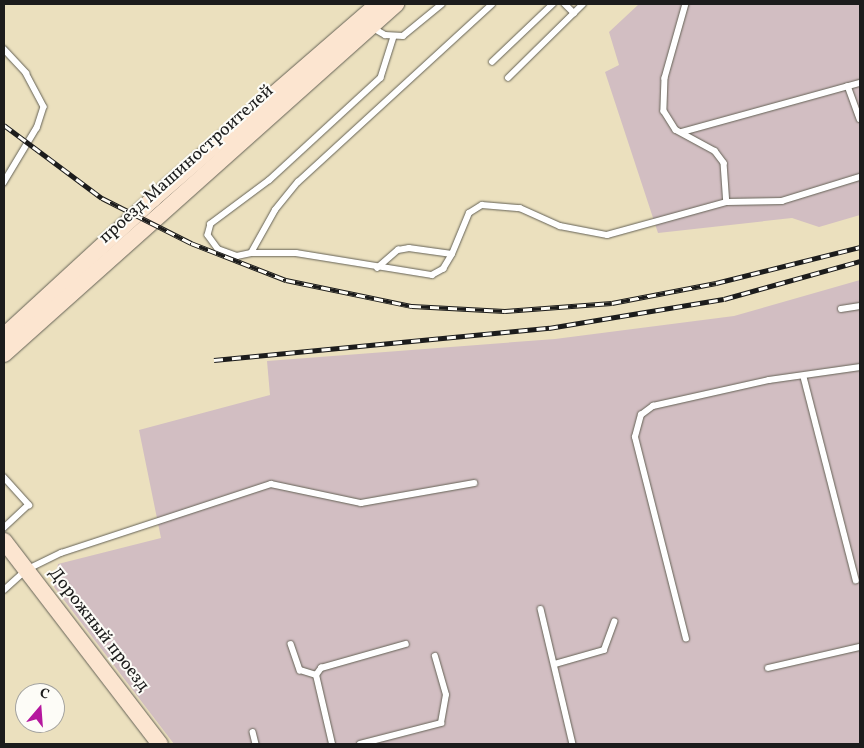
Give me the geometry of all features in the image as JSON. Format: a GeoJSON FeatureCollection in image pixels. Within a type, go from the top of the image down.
{"type":"FeatureCollection","features":[{"type":"Feature","properties":{"kind":"main road","name":"проезд Машиностроителей"},"geometry":{"type":"LineString","coordinates":[[4,354],[368,22],[378,4]]}},
{"type":"Feature","properties":{"kind":"main road","name":"проезд Машиностроителей"},"geometry":{"type":"LineString","coordinates":[[4,336],[153,198],[368,22],[396,4]]}},
{"type":"Feature","properties":{"kind":"main road","name":"Дорожный проезд"},"geometry":{"type":"LineString","coordinates":[[4,541],[160,744]]}},
{"type":"Feature","properties":{"kind":"lane"},"geometry":{"type":"LineString","coordinates":[[394,37],[415,29],[442,4]]}},
{"type":"Feature","properties":{"kind":"lane"},"geometry":{"type":"LineString","coordinates":[[251,253],[274,210],[298,182],[492,4]]}},
{"type":"Feature","properties":{"kind":"lane"},"geometry":{"type":"LineString","coordinates":[[492,62],[553,4]]}},
{"type":"Feature","properties":{"kind":"lane"},"geometry":{"type":"LineString","coordinates":[[565,4],[574,13]]}},
{"type":"Feature","properties":{"kind":"lane"},"geometry":{"type":"LineString","coordinates":[[508,78],[583,4]]}},
{"type":"Feature","properties":{"kind":"lane"},"geometry":{"type":"LineString","coordinates":[[686,4],[665,78],[664,111],[671,126],[715,150],[724,163],[727,202]]}},
{"type":"Feature","properties":{"kind":"lane"},"geometry":{"type":"LineString","coordinates":[[368,22],[394,37]]}},
{"type":"Feature","properties":{"kind":"lane"},"geometry":{"type":"LineString","coordinates":[[394,37],[381,78],[270,180],[211,224],[208,235],[218,249],[237,256],[251,253],[296,253],[377,268],[432,275],[443,270],[452,254],[461,225],[482,205],[520,208],[560,226],[607,235],[727,202],[782,201],[860,177]]}},
{"type":"Feature","properties":{"kind":"lane"},"geometry":{"type":"LineString","coordinates":[[4,49],[26,73],[44,107],[37,128],[4,183]]}},
{"type":"Feature","properties":{"kind":"lane"},"geometry":{"type":"LineString","coordinates":[[682,132],[860,83]]}},
{"type":"Feature","properties":{"kind":"lane"},"geometry":{"type":"LineString","coordinates":[[848,86],[860,119]]}},
{"type":"Feature","properties":{"kind":"lane"},"geometry":{"type":"LineString","coordinates":[[377,268],[398,250],[409,248],[452,254]]}},
{"type":"Feature","properties":{"kind":"lane"},"geometry":{"type":"LineString","coordinates":[[841,309],[860,306]]}},
{"type":"Feature","properties":{"kind":"lane"},"geometry":{"type":"LineString","coordinates":[[686,640],[635,425],[653,406],[769,380],[804,377],[860,367]]}},
{"type":"Feature","properties":{"kind":"lane"},"geometry":{"type":"LineString","coordinates":[[804,377],[856,580]]}},
{"type":"Feature","properties":{"kind":"lane"},"geometry":{"type":"LineString","coordinates":[[4,476],[29,505],[4,528]]}},
{"type":"Feature","properties":{"kind":"lane"},"geometry":{"type":"LineString","coordinates":[[4,590],[26,570],[61,553],[272,484],[361,503],[474,483]]}},
{"type":"Feature","properties":{"kind":"lane"},"geometry":{"type":"LineString","coordinates":[[541,610],[556,664],[573,744]]}},
{"type":"Feature","properties":{"kind":"lane"},"geometry":{"type":"LineString","coordinates":[[556,664],[604,650],[614,622]]}},
{"type":"Feature","properties":{"kind":"lane"},"geometry":{"type":"LineString","coordinates":[[291,644],[300,670],[316,675]]}},
{"type":"Feature","properties":{"kind":"lane"},"geometry":{"type":"LineString","coordinates":[[316,675],[330,662],[406,644]]}},
{"type":"Feature","properties":{"kind":"lane"},"geometry":{"type":"LineString","coordinates":[[768,668],[860,647]]}},
{"type":"Feature","properties":{"kind":"lane"},"geometry":{"type":"LineString","coordinates":[[360,744],[441,723],[446,695],[435,657]]}},
{"type":"Feature","properties":{"kind":"lane"},"geometry":{"type":"LineString","coordinates":[[316,675],[332,744]]}},
{"type":"Feature","properties":{"kind":"lane"},"geometry":{"type":"LineString","coordinates":[[253,732],[256,744]]}},
{"type":"Feature","properties":{"kind":"shaded area"},"geometry":{"type":"Polygon","coordinates":[[[639,4],[860,4],[860,215],[819,227],[792,218],[658,233],[605,72],[619,65],[609,32],[639,4]]]}},
{"type":"Feature","properties":{"kind":"shaded area"},"geometry":{"type":"Polygon","coordinates":[[[860,280],[860,744],[174,744],[54,587],[58,564],[161,538],[139,430],[270,395],[267,361],[555,339],[734,316],[860,280]]]}},
{"type":"Feature","properties":{"kind":"railway"},"geometry":{"type":"LineString","coordinates":[[4,125],[102,198],[191,243],[286,280],[412,306],[505,311],[612,303],[716,283],[860,247]]}},
{"type":"Feature","properties":{"kind":"railway"},"geometry":{"type":"LineString","coordinates":[[214,360],[549,328],[724,299],[860,261]]}}]}
